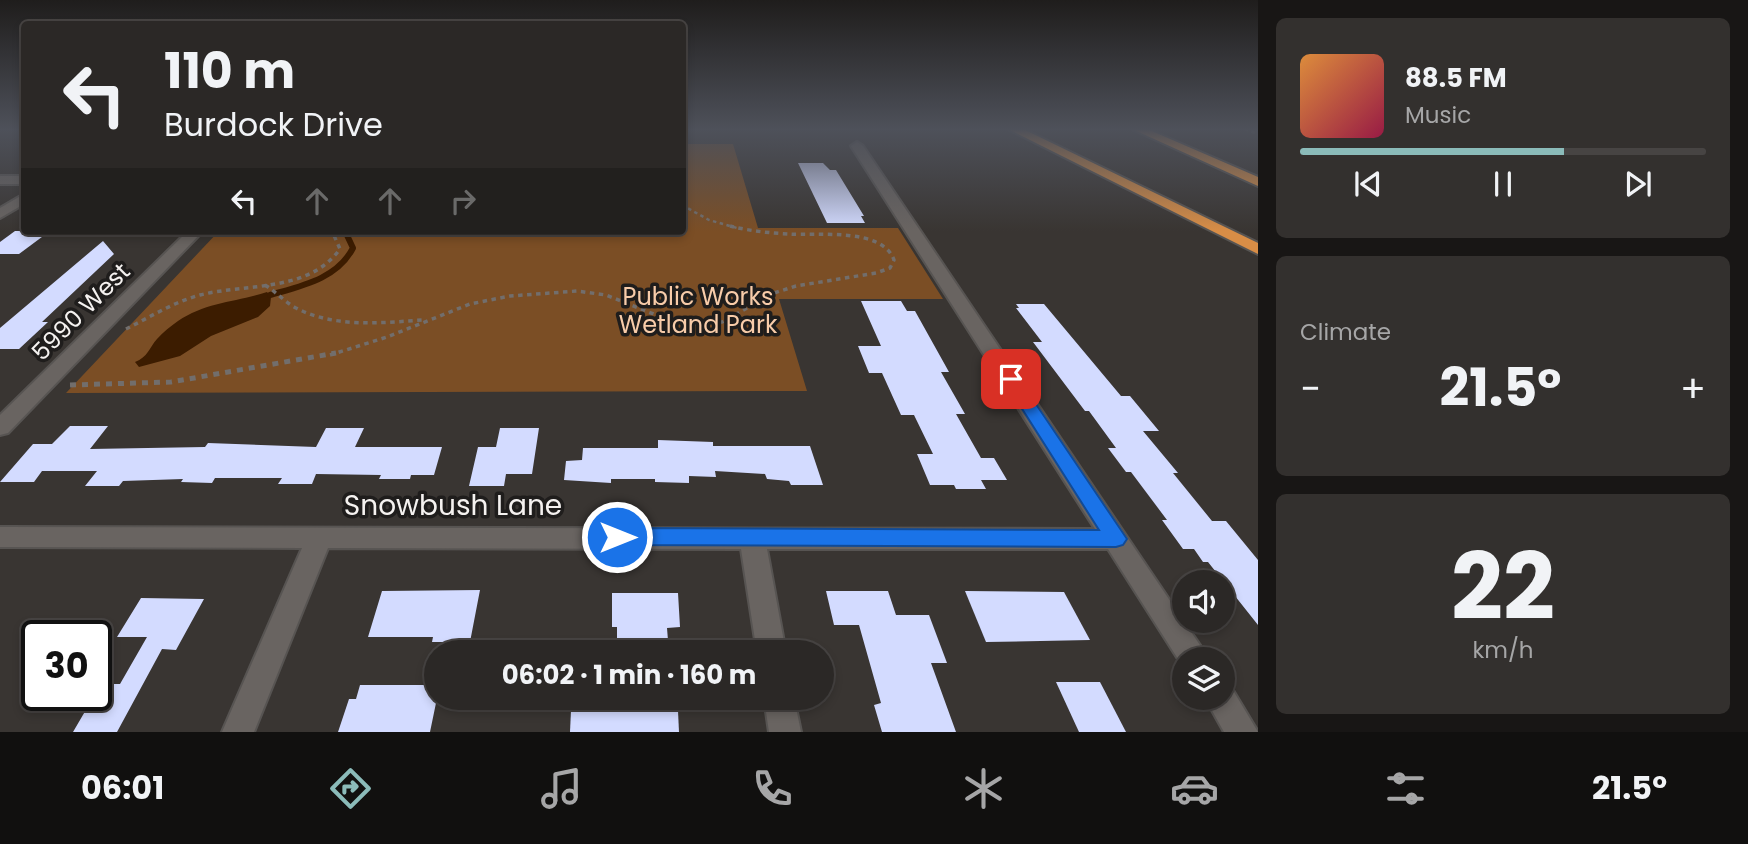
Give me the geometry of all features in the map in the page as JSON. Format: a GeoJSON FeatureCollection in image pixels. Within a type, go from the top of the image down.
{"type":"FeatureCollection","features":[{"type":"Feature","properties":{"kind":"highway"},"geometry":{"type":"LineString","coordinates":[[1083,163],[1258,249]]}},
{"type":"Feature","properties":{"kind":"highway"},"geometry":{"type":"LineString","coordinates":[[1110,163],[1258,238]]}},
{"type":"Feature","properties":{"kind":"highway"},"geometry":{"type":"LineString","coordinates":[[1220,163],[1258,179]]}},
{"type":"Feature","properties":{"kind":"highway"},"geometry":{"type":"LineString","coordinates":[[1227,163],[1258,179]]}},
{"type":"Feature","properties":{"kind":"street"},"geometry":{"type":"LineString","coordinates":[[868,163],[1187,647]]}},
{"type":"Feature","properties":{"kind":"street"},"geometry":{"type":"LineString","coordinates":[[0,180],[21,180]]}},
{"type":"Feature","properties":{"kind":"street"},"geometry":{"type":"LineString","coordinates":[[0,214],[21,200]]}},
{"type":"Feature","properties":{"kind":"street","name":"5990 West"},"geometry":{"type":"LineString","coordinates":[[0,428],[192,235]]}},
{"type":"Feature","properties":{"kind":"street"},"geometry":{"type":"LineString","coordinates":[[238,732],[320,536]]}},
{"type":"Feature","properties":{"kind":"street","name":"Snowbush Lane"},"geometry":{"type":"LineString","coordinates":[[0,537],[1116,539]]}},
{"type":"Feature","properties":{"kind":"street"},"geometry":{"type":"LineString","coordinates":[[752,537],[770,640]]}},
{"type":"Feature","properties":{"kind":"street"},"geometry":{"type":"LineString","coordinates":[[781,710],[785,732]]}},
{"type":"Feature","properties":{"kind":"street"},"geometry":{"type":"LineString","coordinates":[[1228,710],[1242,732]]}},
{"type":"Feature","properties":{"kind":"path"},"geometry":{"type":"LineString","coordinates":[[66,385],[171,382],[329,355],[387,337],[470,303],[510,296],[577,291],[606,295],[676,323],[723,322],[774,293],[876,273],[890,268],[894,260],[891,252],[869,238],[741,229],[711,220],[686,207]]}},
{"type":"Feature","properties":{"kind":"path"},"geometry":{"type":"LineString","coordinates":[[118,333],[198,295],[235,287],[288,281],[334,262],[340,249],[334,235]]}},
{"type":"Feature","properties":{"kind":"path"},"geometry":{"type":"LineString","coordinates":[[264,285],[297,309],[326,318],[358,322],[426,319]]}},
{"type":"Feature","properties":{"kind":"green space","name":"Public Works Wetland Park"},"geometry":{"type":"Polygon","coordinates":[[[686,163],[739,163],[758,228],[898,228],[943,299],[779,299],[807,391],[66,393],[215,235],[686,235],[686,163]]]}},
{"type":"Feature","properties":{"kind":"shaded area"},"geometry":{"type":"Polygon","coordinates":[[[267,292],[271,297],[270,306],[258,317],[211,336],[180,356],[139,367],[135,362],[146,355],[164,332],[189,315],[211,306],[267,292]]]}},
{"type":"Feature","properties":{"kind":"building"},"geometry":{"type":"Polygon","coordinates":[[[798,163],[823,163],[830,170],[836,170],[864,216],[861,216],[865,223],[827,223],[798,163]]]}},
{"type":"Feature","properties":{"kind":"building"},"geometry":{"type":"Polygon","coordinates":[[[15,231],[21,231],[21,235],[45,235],[19,254],[0,254],[0,242],[15,231]]]}},
{"type":"Feature","properties":{"kind":"building"},"geometry":{"type":"Polygon","coordinates":[[[103,241],[114,254],[42,322],[48,322],[19,349],[0,349],[0,328],[103,241]]]}},
{"type":"Feature","properties":{"kind":"building"},"geometry":{"type":"Polygon","coordinates":[[[861,301],[901,301],[907,311],[915,311],[949,372],[941,372],[965,414],[956,414],[981,458],[994,458],[1007,480],[981,480],[986,489],[956,489],[954,485],[930,485],[917,454],[933,454],[914,415],[901,415],[882,373],[869,373],[858,346],[881,346],[861,301]]]}},
{"type":"Feature","properties":{"kind":"building"},"geometry":{"type":"Polygon","coordinates":[[[1016,304],[1044,304],[1121,396],[1130,396],[1159,431],[1143,431],[1178,473],[1173,473],[1212,521],[1226,521],[1258,560],[1258,625],[1235,596],[1235,570],[1214,570],[1208,562],[1203,562],[1194,549],[1183,549],[1162,520],[1167,520],[1131,472],[1126,472],[1108,448],[1116,448],[1033,342],[1042,342],[1016,308],[1019,308],[1016,304]]]}},
{"type":"Feature","properties":{"kind":"building"},"geometry":{"type":"Polygon","coordinates":[[[70,426],[108,426],[90,449],[205,447],[208,443],[316,447],[326,428],[364,428],[355,447],[442,447],[434,475],[411,475],[410,479],[379,479],[381,475],[316,474],[312,484],[278,484],[282,478],[215,478],[212,483],[181,482],[183,479],[123,481],[119,486],[85,486],[97,471],[42,471],[34,482],[0,482],[33,444],[52,444],[70,426]]]}},
{"type":"Feature","properties":{"kind":"building"},"geometry":{"type":"Polygon","coordinates":[[[500,428],[539,428],[532,474],[506,474],[504,486],[469,486],[478,447],[496,447],[500,428]]]}},
{"type":"Feature","properties":{"kind":"building"},"geometry":{"type":"Polygon","coordinates":[[[658,440],[713,442],[713,446],[810,446],[823,485],[791,485],[789,481],[767,479],[765,474],[715,471],[716,477],[689,476],[689,483],[655,482],[655,479],[611,479],[611,483],[564,480],[566,461],[582,460],[583,448],[658,448],[658,440]]]}},
{"type":"Feature","properties":{"kind":"building"},"geometry":{"type":"Polygon","coordinates":[[[480,590],[470,640],[368,637],[382,591],[480,590]]]}},
{"type":"Feature","properties":{"kind":"building"},"geometry":{"type":"Polygon","coordinates":[[[826,591],[888,591],[896,615],[929,615],[947,663],[931,663],[956,732],[882,732],[874,705],[881,703],[859,625],[834,625],[826,591]]]}},
{"type":"Feature","properties":{"kind":"building"},"geometry":{"type":"Polygon","coordinates":[[[965,591],[1064,592],[1090,640],[986,642],[965,591]]]}},
{"type":"Feature","properties":{"kind":"building"},"geometry":{"type":"Polygon","coordinates":[[[612,593],[678,593],[680,627],[667,628],[668,640],[617,640],[617,627],[612,627],[612,593]]]}},
{"type":"Feature","properties":{"kind":"building"},"geometry":{"type":"Polygon","coordinates":[[[141,598],[204,599],[176,650],[162,649],[117,732],[73,732],[85,711],[112,711],[112,684],[120,684],[147,637],[117,637],[141,598]]]}},
{"type":"Feature","properties":{"kind":"building"},"geometry":{"type":"Polygon","coordinates":[[[1056,682],[1100,682],[1126,732],[1079,732],[1056,682]]]}},
{"type":"Feature","properties":{"kind":"building"},"geometry":{"type":"Polygon","coordinates":[[[360,685],[424,685],[424,710],[435,710],[430,732],[338,732],[349,699],[356,699],[360,685]]]}},
{"type":"Feature","properties":{"kind":"building"},"geometry":{"type":"Polygon","coordinates":[[[571,710],[678,711],[679,732],[570,732],[571,710]]]}},
{"type":"Feature","properties":{"kind":"waterway"},"geometry":{"type":"LineString","coordinates":[[270,295],[317,280],[338,267],[353,248],[347,235]]}},
{"type":"Feature","properties":{"kind":"route"},"geometry":{"type":"LineString","coordinates":[[617,537],[1116,539],[1011,379]]}}]}
